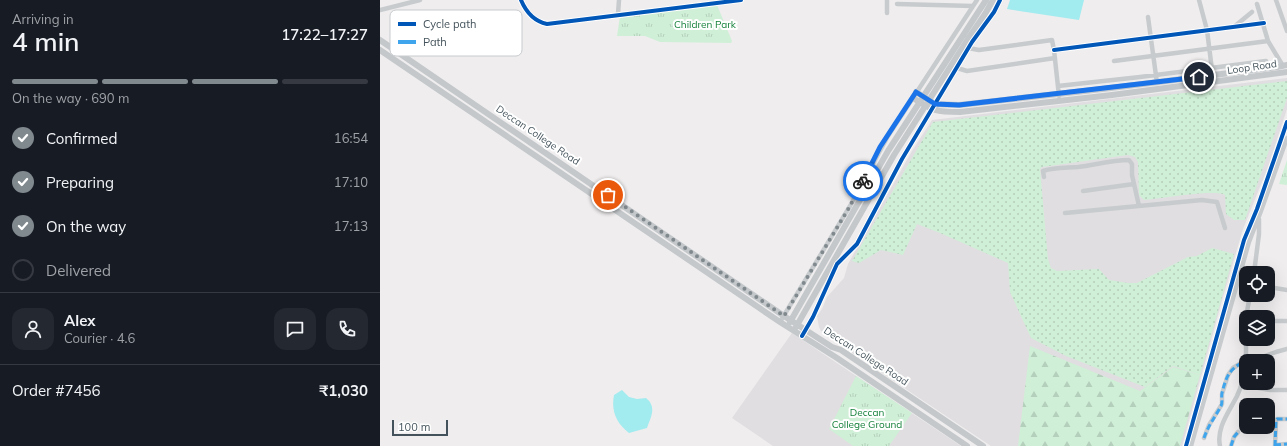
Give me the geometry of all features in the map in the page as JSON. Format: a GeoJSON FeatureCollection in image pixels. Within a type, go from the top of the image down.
{"type":"FeatureCollection","features":[{"type":"Feature","properties":{"kind":"main road"},"geometry":{"type":"LineString","coordinates":[[926,98],[986,0]]}},
{"type":"Feature","properties":{"kind":"main road"},"geometry":{"type":"LineString","coordinates":[[790,329],[792,320],[888,151],[968,39],[993,0]]}},
{"type":"Feature","properties":{"kind":"main road","name":"Deccan College Road"},"geometry":{"type":"LineString","coordinates":[[380,40],[390,47]]}},
{"type":"Feature","properties":{"kind":"main road","name":"Deccan College Road"},"geometry":{"type":"LineString","coordinates":[[380,50],[790,329],[967,446]]}},
{"type":"Feature","properties":{"kind":"main road","name":"Deccan College Road"},"geometry":{"type":"LineString","coordinates":[[403,56],[784,316],[832,347],[841,350],[984,446]]}},
{"type":"Feature","properties":{"kind":"main road","name":"Loop Road"},"geometry":{"type":"LineString","coordinates":[[935,104],[959,105],[1059,98],[1157,82],[1213,79],[1285,65]]}},
{"type":"Feature","properties":{"kind":"main road","name":"Loop Road"},"geometry":{"type":"LineString","coordinates":[[914,95],[922,104],[932,110],[943,112],[960,112],[1213,79],[1287,72]]}},
{"type":"Feature","properties":{"kind":"main road"},"geometry":{"type":"LineString","coordinates":[[914,95],[926,98],[935,104]]}},
{"type":"Feature","properties":{"kind":"main road"},"geometry":{"type":"LineString","coordinates":[[790,329],[798,324],[841,255],[922,104]]}},
{"type":"Feature","properties":{"kind":"street"},"geometry":{"type":"LineString","coordinates":[[380,17],[381,10],[420,0]]}},
{"type":"Feature","properties":{"kind":"street"},"geometry":{"type":"LineString","coordinates":[[521,0],[526,11],[533,18],[547,24],[720,1],[741,0]]}},
{"type":"Feature","properties":{"kind":"street"},"geometry":{"type":"LineString","coordinates":[[618,14],[619,0]]}},
{"type":"Feature","properties":{"kind":"street"},"geometry":{"type":"LineString","coordinates":[[887,0],[887,14]]}},
{"type":"Feature","properties":{"kind":"street"},"geometry":{"type":"LineString","coordinates":[[780,322],[850,206],[880,147],[977,0]]}},
{"type":"Feature","properties":{"kind":"street"},"geometry":{"type":"LineString","coordinates":[[802,336],[813,317],[841,255],[857,244],[902,159],[968,48],[994,12],[1000,0]]}},
{"type":"Feature","properties":{"kind":"street"},"geometry":{"type":"LineString","coordinates":[[1199,0],[1207,30],[1213,79]]}},
{"type":"Feature","properties":{"kind":"street"},"geometry":{"type":"LineString","coordinates":[[1276,0],[1287,31]]}},
{"type":"Feature","properties":{"kind":"street"},"geometry":{"type":"LineString","coordinates":[[897,4],[974,6]]}},
{"type":"Feature","properties":{"kind":"street"},"geometry":{"type":"LineString","coordinates":[[1257,4],[1264,23],[1268,41],[1285,65]]}},
{"type":"Feature","properties":{"kind":"street"},"geometry":{"type":"LineString","coordinates":[[1234,27],[1252,12]]}},
{"type":"Feature","properties":{"kind":"street"},"geometry":{"type":"LineString","coordinates":[[1148,17],[1157,82]]}},
{"type":"Feature","properties":{"kind":"street"},"geometry":{"type":"LineString","coordinates":[[1054,50],[1264,23]]}},
{"type":"Feature","properties":{"kind":"street"},"geometry":{"type":"LineString","coordinates":[[968,48],[979,50],[1050,39],[1053,41],[1059,98]]}},
{"type":"Feature","properties":{"kind":"street"},"geometry":{"type":"LineString","coordinates":[[1114,61],[1268,41]]}},
{"type":"Feature","properties":{"kind":"street"},"geometry":{"type":"LineString","coordinates":[[957,68],[967,71],[1055,58]]}},
{"type":"Feature","properties":{"kind":"street"},"geometry":{"type":"LineString","coordinates":[[1058,86],[1266,61]]}},
{"type":"Feature","properties":{"kind":"street"},"geometry":{"type":"LineString","coordinates":[[1255,266],[1261,205],[1287,122]]}},
{"type":"Feature","properties":{"kind":"street"},"geometry":{"type":"LineString","coordinates":[[1186,446],[1244,240],[1261,205],[1287,138]]}},
{"type":"Feature","properties":{"kind":"street"},"geometry":{"type":"LineString","coordinates":[[1044,177],[1043,171],[1078,167],[1108,161],[1129,160],[1132,164],[1132,175],[1139,206]]}},
{"type":"Feature","properties":{"kind":"street"},"geometry":{"type":"LineString","coordinates":[[1083,191],[1134,184]]}},
{"type":"Feature","properties":{"kind":"street"},"geometry":{"type":"LineString","coordinates":[[1065,213],[1202,200],[1217,202],[1225,228]]}},
{"type":"Feature","properties":{"kind":"street"},"geometry":{"type":"LineString","coordinates":[[1191,446],[1249,242],[1259,218]]}},
{"type":"Feature","properties":{"kind":"street"},"geometry":{"type":"LineString","coordinates":[[1275,287],[1287,290]]}},
{"type":"Feature","properties":{"kind":"street"},"geometry":{"type":"LineString","coordinates":[[1275,321],[1287,321]]}},
{"type":"Feature","properties":{"kind":"street"},"geometry":{"type":"LineString","coordinates":[[1270,354],[1287,349]]}},
{"type":"Feature","properties":{"kind":"street"},"geometry":{"type":"LineString","coordinates":[[1204,438],[1209,425],[1222,404],[1222,394],[1228,375],[1233,368],[1239,364]]}},
{"type":"Feature","properties":{"kind":"street"},"geometry":{"type":"LineString","coordinates":[[1220,446],[1219,440],[1222,425],[1240,390]]}},
{"type":"Feature","properties":{"kind":"street"},"geometry":{"type":"LineString","coordinates":[[1275,390],[1287,390]]}},
{"type":"Feature","properties":{"kind":"street"},"geometry":{"type":"LineString","coordinates":[[1287,419],[1276,420],[1275,445],[1287,444]]}},
{"type":"Feature","properties":{"kind":"street"},"geometry":{"type":"LineString","coordinates":[[1232,446],[1234,437],[1238,432]]}},
{"type":"Feature","properties":{"kind":"shaded area"},"geometry":{"type":"Polygon","coordinates":[[[1287,78],[1287,109],[1268,167],[1243,229],[1182,446],[991,446],[821,331],[817,316],[827,297],[844,278],[848,264],[912,151],[932,120],[1287,78]]]}},
{"type":"Feature","properties":{"kind":"shaded area"},"geometry":{"type":"Polygon","coordinates":[[[792,333],[961,446],[773,446],[732,418],[792,333]]]}},
{"type":"Feature","properties":{"kind":"green space","name":"Children Park"},"geometry":{"type":"Polygon","coordinates":[[[717,5],[732,41],[731,43],[660,42],[645,36],[617,36],[620,16],[717,5]]]}},
{"type":"Feature","properties":{"kind":"green space"},"geometry":{"type":"Polygon","coordinates":[[[1287,81],[1287,98],[1245,220],[1234,220],[1226,214],[1225,195],[1219,193],[1144,200],[1139,195],[1138,162],[1135,157],[1128,155],[1042,167],[1040,169],[1048,259],[1051,268],[1057,271],[1099,269],[1109,280],[1137,283],[1188,257],[1197,256],[1212,248],[1234,254],[1200,375],[1173,366],[1145,387],[1066,356],[1031,338],[1010,292],[1008,263],[917,224],[903,255],[881,250],[859,263],[852,261],[933,122],[1287,81]]]}},
{"type":"Feature","properties":{"kind":"green space"},"geometry":{"type":"Polygon","coordinates":[[[1287,160],[1287,185],[1279,184],[1287,160]]]}},
{"type":"Feature","properties":{"kind":"green space"},"geometry":{"type":"Polygon","coordinates":[[[1030,346],[1140,391],[1173,367],[1200,375],[1180,446],[1018,446],[1030,346]]]}},
{"type":"Feature","properties":{"kind":"green space","name":"Deccan College Ground"},"geometry":{"type":"Polygon","coordinates":[[[856,376],[912,413],[889,446],[853,446],[829,429],[856,376]]]}},
{"type":"Feature","properties":{"kind":"water"},"geometry":{"type":"Polygon","coordinates":[[[1010,0],[1084,0],[1079,20],[1007,9],[1010,0]]]}},
{"type":"Feature","properties":{"kind":"water"},"geometry":{"type":"Polygon","coordinates":[[[622,390],[629,397],[637,399],[646,398],[649,401],[652,412],[647,428],[629,433],[618,421],[614,411],[613,401],[614,395],[622,390]]]}},
{"type":"Feature","properties":{"kind":"marked path"},"geometry":{"type":"LineString","coordinates":[[1204,438],[1222,404],[1222,393],[1225,381],[1232,370],[1239,365]]}},
{"type":"Feature","properties":{"kind":"marked path"},"geometry":{"type":"LineString","coordinates":[[1275,446],[1276,420],[1287,419]]}},
{"type":"Feature","properties":{"kind":"marked path"},"geometry":{"type":"LineString","coordinates":[[1231,446],[1234,437],[1238,432]]}},
{"type":"Feature","properties":{"kind":"marked path"},"geometry":{"type":"LineString","coordinates":[[1275,445],[1287,444]]}},
{"type":"Feature","properties":{"kind":"cycle path"},"geometry":{"type":"LineString","coordinates":[[521,0],[525,8],[534,18],[547,24],[741,0]]}},
{"type":"Feature","properties":{"kind":"cycle path"},"geometry":{"type":"LineString","coordinates":[[802,336],[813,317],[837,264],[857,244],[902,159],[972,42],[994,12],[1000,0]]}},
{"type":"Feature","properties":{"kind":"cycle path"},"geometry":{"type":"LineString","coordinates":[[1054,50],[1264,23]]}},
{"type":"Feature","properties":{"kind":"cycle path"},"geometry":{"type":"LineString","coordinates":[[1186,446],[1244,240],[1257,209],[1287,122]]}},
{"type":"Feature","properties":{"kind":"way so far"},"geometry":{"type":"LineString","coordinates":[[608,195],[784,316],[850,206],[863,181]]}},
{"type":"Feature","properties":{"kind":"route"},"geometry":{"type":"LineString","coordinates":[[863,181],[880,147],[916,92],[935,104],[959,105],[1199,77]]}}]}
